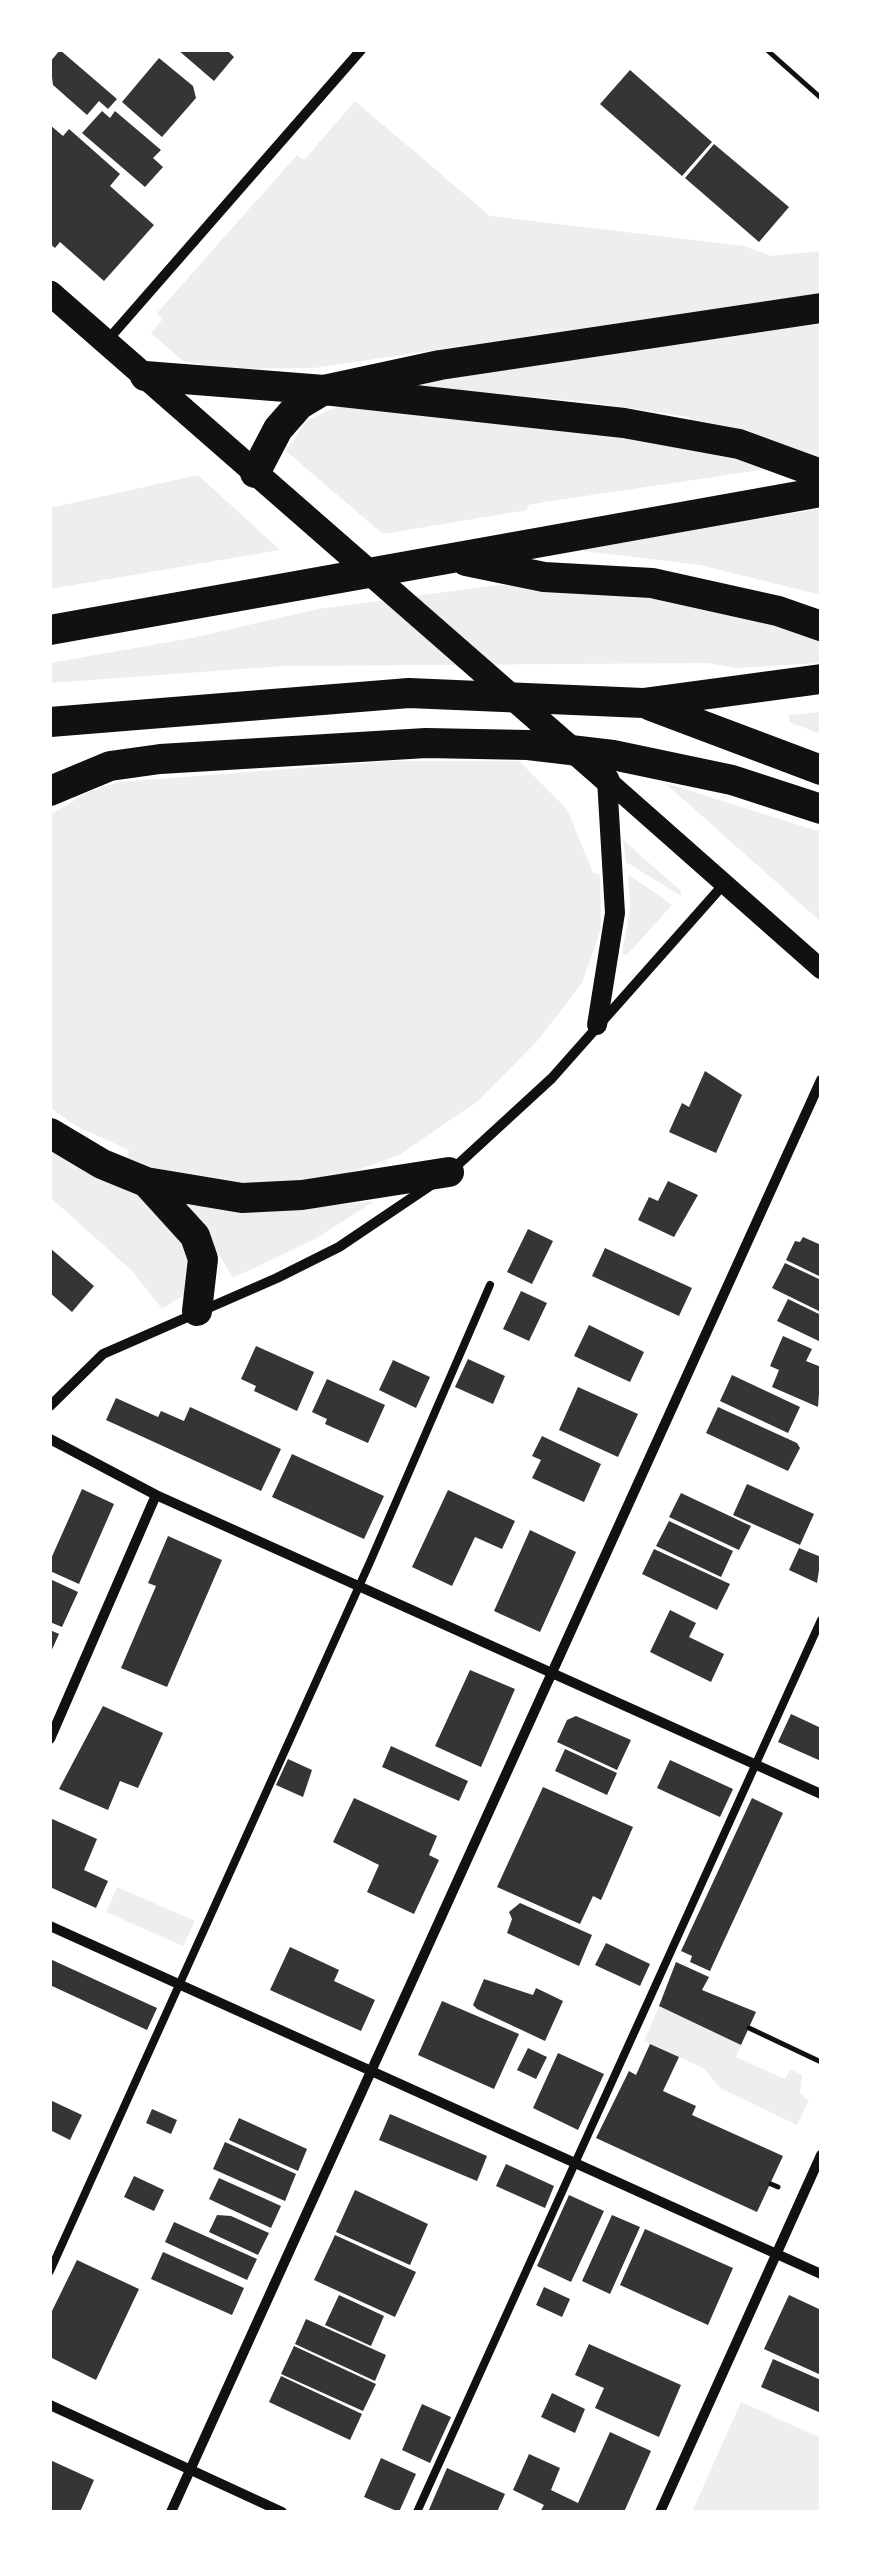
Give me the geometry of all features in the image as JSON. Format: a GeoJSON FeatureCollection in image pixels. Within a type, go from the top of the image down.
{"type":"FeatureCollection","features":[{"type":"Feature","properties":{"kind":"highway"},"geometry":{"type":"LineString","coordinates":[[255,474],[278,429],[299,405],[324,390],[440,365],[821,308]]}},
{"type":"Feature","properties":{"kind":"highway"},"geometry":{"type":"LineString","coordinates":[[145,376],[324,390],[691,434],[739,444],[821,474]]}},
{"type":"Feature","properties":{"kind":"highway"},"geometry":{"type":"LineString","coordinates":[[50,630],[821,492]]}},
{"type":"Feature","properties":{"kind":"highway"},"geometry":{"type":"LineString","coordinates":[[448,557],[544,577],[652,583],[778,611],[821,626]]}},
{"type":"Feature","properties":{"kind":"highway"},"geometry":{"type":"LineString","coordinates":[[50,722],[409,693],[644,703],[821,679]]}},
{"type":"Feature","properties":{"kind":"highway"},"geometry":{"type":"LineString","coordinates":[[644,703],[821,770]]}},
{"type":"Feature","properties":{"kind":"highway"},"geometry":{"type":"LineString","coordinates":[[50,791],[110,766],[160,759],[426,743],[528,746],[632,758],[732,780],[821,810]]}},
{"type":"Feature","properties":{"kind":"highway"},"geometry":{"type":"LineString","coordinates":[[50,1134],[102,1164],[146,1182],[242,1198],[302,1195],[449,1172]]}},
{"type":"Feature","properties":{"kind":"highway"},"geometry":{"type":"LineString","coordinates":[[146,1182],[195,1236],[203,1259],[197,1311]]}},
{"type":"Feature","properties":{"kind":"main road"},"geometry":{"type":"LineString","coordinates":[[50,292],[821,970]]}},
{"type":"Feature","properties":{"kind":"main road"},"geometry":{"type":"LineString","coordinates":[[597,1025],[615,913],[600,774]]}},
{"type":"Feature","properties":{"kind":"street"},"geometry":{"type":"LineString","coordinates":[[106,342],[361,50]]}},
{"type":"Feature","properties":{"kind":"street"},"geometry":{"type":"LineString","coordinates":[[50,1406],[103,1354],[277,1278],[338,1246],[449,1172],[539,1090],[724,884]]}},
{"type":"Feature","properties":{"kind":"street"},"geometry":{"type":"LineString","coordinates":[[172,2512],[556,1673],[821,1080]]}},
{"type":"Feature","properties":{"kind":"street"},"geometry":{"type":"LineString","coordinates":[[50,1440],[156,1494],[821,1794]]}},
{"type":"Feature","properties":{"kind":"street"},"geometry":{"type":"LineString","coordinates":[[50,1740],[156,1494]]}},
{"type":"Feature","properties":{"kind":"street"},"geometry":{"type":"LineString","coordinates":[[50,1926],[821,2274]]}},
{"type":"Feature","properties":{"kind":"street"},"geometry":{"type":"LineString","coordinates":[[660,2512],[821,2155]]}},
{"type":"Feature","properties":{"kind":"street"},"geometry":{"type":"LineString","coordinates":[[50,2406],[282,2512]]}},
{"type":"Feature","properties":{"kind":"lane"},"geometry":{"type":"LineString","coordinates":[[50,2271],[359,1586],[490,1285]]}},
{"type":"Feature","properties":{"kind":"lane"},"geometry":{"type":"LineString","coordinates":[[417,2512],[578,2164],[821,1620]]}},
{"type":"Feature","properties":{"kind":"path"},"geometry":{"type":"LineString","coordinates":[[767,50],[821,98]]}},
{"type":"Feature","properties":{"kind":"path"},"geometry":{"type":"LineString","coordinates":[[749,2028],[821,2062]]}},
{"type":"Feature","properties":{"kind":"shaded area"},"geometry":{"type":"Polygon","coordinates":[[[355,101],[490,216],[744,246],[771,256],[821,251],[821,293],[314,368],[226,369],[183,361],[151,333],[162,320],[157,313],[297,155],[304,160],[355,101]]]}},
{"type":"Feature","properties":{"kind":"shaded area"},"geometry":{"type":"Polygon","coordinates":[[[821,320],[821,461],[545,502],[528,505],[527,510],[383,534],[286,451],[307,420],[342,405],[573,429],[682,447],[690,417],[588,402],[401,385],[821,320]]]}},
{"type":"Feature","properties":{"kind":"shaded area"},"geometry":{"type":"Polygon","coordinates":[[[198,475],[280,550],[50,589],[50,508],[198,475]]]}},
{"type":"Feature","properties":{"kind":"shaded area"},"geometry":{"type":"Polygon","coordinates":[[[821,509],[821,595],[700,565],[584,551],[584,546],[821,509]]]}},
{"type":"Feature","properties":{"kind":"shaded area"},"geometry":{"type":"Polygon","coordinates":[[[498,585],[617,589],[728,611],[821,640],[821,663],[736,668],[708,663],[283,666],[50,683],[50,663],[192,638],[318,609],[498,585]]]}},
{"type":"Feature","properties":{"kind":"shaded area"},"geometry":{"type":"Polygon","coordinates":[[[821,712],[821,734],[789,722],[789,715],[821,712]]]}},
{"type":"Feature","properties":{"kind":"shaded area"},"geometry":{"type":"Polygon","coordinates":[[[393,761],[519,761],[567,809],[593,873],[600,874],[601,929],[582,983],[539,1039],[478,1101],[399,1155],[349,1173],[288,1184],[230,1184],[142,1165],[127,1159],[129,1150],[78,1127],[50,1108],[50,815],[86,793],[118,782],[393,761]]]}},
{"type":"Feature","properties":{"kind":"shaded area"},"geometry":{"type":"Polygon","coordinates":[[[665,783],[821,832],[821,922],[665,783]]]}},
{"type":"Feature","properties":{"kind":"shaded area"},"geometry":{"type":"Polygon","coordinates":[[[623,840],[681,891],[681,896],[626,862],[623,840]]]}},
{"type":"Feature","properties":{"kind":"shaded area"},"geometry":{"type":"Polygon","coordinates":[[[628,874],[672,905],[627,955],[622,954],[630,908],[628,874]]]}},
{"type":"Feature","properties":{"kind":"shaded area"},"geometry":{"type":"Polygon","coordinates":[[[50,1150],[141,1196],[162,1213],[191,1258],[184,1295],[162,1309],[132,1271],[50,1197],[50,1150]]]}},
{"type":"Feature","properties":{"kind":"shaded area"},"geometry":{"type":"Polygon","coordinates":[[[374,1201],[317,1238],[233,1278],[189,1205],[279,1211],[374,1201]]]}},
{"type":"Feature","properties":{"kind":"shaded area"},"geometry":{"type":"Polygon","coordinates":[[[117,1887],[195,1921],[183,1946],[106,1912],[117,1887]]]}},
{"type":"Feature","properties":{"kind":"shaded area"},"geometry":{"type":"Polygon","coordinates":[[[659,2006],[741,2045],[736,2057],[785,2079],[790,2069],[802,2075],[800,2093],[809,2101],[797,2125],[720,2088],[703,2068],[644,2041],[659,2006]]]}},
{"type":"Feature","properties":{"kind":"shaded area"},"geometry":{"type":"Polygon","coordinates":[[[741,2402],[821,2438],[821,2512],[692,2512],[741,2402]]]}},
{"type":"Feature","properties":{"kind":"building"},"geometry":{"type":"Polygon","coordinates":[[[60,50],[117,99],[108,109],[99,101],[87,115],[53,85],[50,62],[60,50]]]}},
{"type":"Feature","properties":{"kind":"building"},"geometry":{"type":"Polygon","coordinates":[[[178,50],[227,50],[234,57],[214,81],[178,50]]]}},
{"type":"Feature","properties":{"kind":"building"},"geometry":{"type":"Polygon","coordinates":[[[159,58],[193,86],[196,98],[162,137],[122,102],[159,58]]]}},
{"type":"Feature","properties":{"kind":"building"},"geometry":{"type":"Polygon","coordinates":[[[630,70],[712,142],[682,176],[600,104],[630,70]]]}},
{"type":"Feature","properties":{"kind":"building"},"geometry":{"type":"Polygon","coordinates":[[[102,111],[110,118],[115,111],[161,150],[153,158],[163,167],[145,187],[82,133],[102,111]]]}},
{"type":"Feature","properties":{"kind":"building"},"geometry":{"type":"Polygon","coordinates":[[[50,125],[63,136],[69,129],[120,174],[110,186],[154,225],[104,281],[60,242],[55,248],[50,244],[50,125]]]}},
{"type":"Feature","properties":{"kind":"building"},"geometry":{"type":"Polygon","coordinates":[[[714,144],[789,207],[759,242],[685,178],[714,144]]]}},
{"type":"Feature","properties":{"kind":"building"},"geometry":{"type":"Polygon","coordinates":[[[705,1071],[742,1095],[716,1153],[669,1132],[682,1103],[689,1107],[705,1071]]]}},
{"type":"Feature","properties":{"kind":"building"},"geometry":{"type":"Polygon","coordinates":[[[668,1181],[698,1195],[674,1237],[638,1220],[649,1197],[658,1201],[668,1181]]]}},
{"type":"Feature","properties":{"kind":"building"},"geometry":{"type":"Polygon","coordinates":[[[528,1229],[553,1241],[532,1284],[507,1272],[528,1229]]]}},
{"type":"Feature","properties":{"kind":"building"},"geometry":{"type":"Polygon","coordinates":[[[803,1237],[821,1245],[821,1277],[786,1260],[795,1241],[800,1242],[803,1237]]]}},
{"type":"Feature","properties":{"kind":"building"},"geometry":{"type":"Polygon","coordinates":[[[50,1248],[94,1286],[72,1312],[50,1293],[50,1248]]]}},
{"type":"Feature","properties":{"kind":"building"},"geometry":{"type":"Polygon","coordinates":[[[605,1248],[692,1288],[679,1316],[592,1276],[605,1248]]]}},
{"type":"Feature","properties":{"kind":"building"},"geometry":{"type":"Polygon","coordinates":[[[785,1263],[821,1280],[821,1312],[772,1288],[785,1263]]]}},
{"type":"Feature","properties":{"kind":"building"},"geometry":{"type":"Polygon","coordinates":[[[521,1291],[547,1303],[529,1341],[503,1329],[521,1291]]]}},
{"type":"Feature","properties":{"kind":"building"},"geometry":{"type":"Polygon","coordinates":[[[788,1299],[821,1315],[821,1342],[777,1321],[788,1299]]]}},
{"type":"Feature","properties":{"kind":"building"},"geometry":{"type":"Polygon","coordinates":[[[589,1325],[644,1352],[630,1382],[574,1356],[589,1325]]]}},
{"type":"Feature","properties":{"kind":"building"},"geometry":{"type":"Polygon","coordinates":[[[783,1336],[812,1349],[806,1361],[821,1367],[818,1407],[772,1387],[779,1370],[770,1366],[783,1336]]]}},
{"type":"Feature","properties":{"kind":"building"},"geometry":{"type":"Polygon","coordinates":[[[256,1346],[314,1372],[297,1411],[254,1391],[256,1386],[241,1379],[256,1346]]]}},
{"type":"Feature","properties":{"kind":"building"},"geometry":{"type":"Polygon","coordinates":[[[468,1359],[505,1376],[493,1404],[455,1387],[468,1359]]]}},
{"type":"Feature","properties":{"kind":"building"},"geometry":{"type":"Polygon","coordinates":[[[393,1360],[430,1377],[416,1408],[379,1390],[393,1360]]]}},
{"type":"Feature","properties":{"kind":"building"},"geometry":{"type":"Polygon","coordinates":[[[732,1375],[800,1407],[788,1433],[720,1401],[732,1375]]]}},
{"type":"Feature","properties":{"kind":"building"},"geometry":{"type":"Polygon","coordinates":[[[327,1379],[385,1405],[368,1443],[325,1424],[327,1419],[312,1412],[327,1379]]]}},
{"type":"Feature","properties":{"kind":"building"},"geometry":{"type":"Polygon","coordinates":[[[578,1387],[638,1414],[618,1457],[559,1430],[578,1387]]]}},
{"type":"Feature","properties":{"kind":"building"},"geometry":{"type":"Polygon","coordinates":[[[116,1398],[158,1417],[161,1411],[184,1421],[190,1407],[281,1449],[261,1491],[106,1420],[116,1398]]]}},
{"type":"Feature","properties":{"kind":"building"},"geometry":{"type":"Polygon","coordinates":[[[718,1407],[797,1443],[800,1448],[788,1471],[706,1433],[718,1407]]]}},
{"type":"Feature","properties":{"kind":"building"},"geometry":{"type":"Polygon","coordinates":[[[542,1436],[601,1464],[584,1502],[532,1478],[541,1460],[532,1456],[542,1436]]]}},
{"type":"Feature","properties":{"kind":"building"},"geometry":{"type":"Polygon","coordinates":[[[292,1454],[384,1496],[364,1539],[272,1497],[292,1454]]]}},
{"type":"Feature","properties":{"kind":"building"},"geometry":{"type":"Polygon","coordinates":[[[747,1484],[814,1514],[800,1545],[733,1515],[747,1484]]]}},
{"type":"Feature","properties":{"kind":"building"},"geometry":{"type":"Polygon","coordinates":[[[82,1489],[114,1504],[79,1584],[50,1571],[50,1561],[82,1489]]]}},
{"type":"Feature","properties":{"kind":"building"},"geometry":{"type":"Polygon","coordinates":[[[448,1490],[515,1521],[502,1549],[475,1537],[452,1586],[412,1567],[448,1490]]]}},
{"type":"Feature","properties":{"kind":"building"},"geometry":{"type":"Polygon","coordinates":[[[681,1493],[751,1526],[739,1550],[669,1517],[681,1493]]]}},
{"type":"Feature","properties":{"kind":"building"},"geometry":{"type":"Polygon","coordinates":[[[669,1521],[733,1551],[721,1577],[656,1546],[669,1521]]]}},
{"type":"Feature","properties":{"kind":"building"},"geometry":{"type":"Polygon","coordinates":[[[530,1530],[576,1552],[540,1632],[494,1611],[530,1530]]]}},
{"type":"Feature","properties":{"kind":"building"},"geometry":{"type":"Polygon","coordinates":[[[168,1536],[222,1560],[167,1687],[121,1668],[156,1586],[148,1583],[168,1536]]]}},
{"type":"Feature","properties":{"kind":"building"},"geometry":{"type":"Polygon","coordinates":[[[799,1548],[821,1557],[817,1583],[789,1570],[799,1548]]]}},
{"type":"Feature","properties":{"kind":"building"},"geometry":{"type":"Polygon","coordinates":[[[654,1549],[730,1584],[717,1610],[642,1574],[654,1549]]]}},
{"type":"Feature","properties":{"kind":"building"},"geometry":{"type":"Polygon","coordinates":[[[50,1579],[78,1592],[62,1627],[50,1622],[50,1579]]]}},
{"type":"Feature","properties":{"kind":"building"},"geometry":{"type":"Polygon","coordinates":[[[670,1610],[696,1623],[689,1637],[724,1654],[711,1682],[650,1652],[670,1610]]]}},
{"type":"Feature","properties":{"kind":"building"},"geometry":{"type":"Polygon","coordinates":[[[50,1630],[59,1634],[50,1654],[50,1630]]]}},
{"type":"Feature","properties":{"kind":"building"},"geometry":{"type":"Polygon","coordinates":[[[470,1670],[515,1689],[481,1767],[435,1746],[470,1670]]]}},
{"type":"Feature","properties":{"kind":"building"},"geometry":{"type":"Polygon","coordinates":[[[103,1706],[163,1733],[138,1788],[120,1781],[108,1810],[59,1789],[103,1706]]]}},
{"type":"Feature","properties":{"kind":"building"},"geometry":{"type":"Polygon","coordinates":[[[791,1714],[821,1728],[821,1761],[778,1742],[791,1714]]]}},
{"type":"Feature","properties":{"kind":"building"},"geometry":{"type":"Polygon","coordinates":[[[576,1716],[631,1740],[617,1770],[557,1742],[567,1720],[576,1716]]]}},
{"type":"Feature","properties":{"kind":"building"},"geometry":{"type":"Polygon","coordinates":[[[391,1746],[468,1781],[459,1801],[382,1767],[391,1746]]]}},
{"type":"Feature","properties":{"kind":"building"},"geometry":{"type":"Polygon","coordinates":[[[565,1749],[617,1773],[607,1795],[555,1771],[565,1749]]]}},
{"type":"Feature","properties":{"kind":"building"},"geometry":{"type":"Polygon","coordinates":[[[288,1759],[312,1770],[303,1797],[276,1785],[288,1759]]]}},
{"type":"Feature","properties":{"kind":"building"},"geometry":{"type":"Polygon","coordinates":[[[670,1760],[733,1789],[720,1817],[657,1788],[670,1760]]]}},
{"type":"Feature","properties":{"kind":"building"},"geometry":{"type":"Polygon","coordinates":[[[543,1787],[633,1827],[601,1900],[593,1896],[580,1924],[497,1887],[543,1787]]]}},
{"type":"Feature","properties":{"kind":"building"},"geometry":{"type":"Polygon","coordinates":[[[354,1798],[437,1836],[429,1855],[439,1860],[414,1914],[367,1892],[379,1865],[333,1842],[354,1798]]]}},
{"type":"Feature","properties":{"kind":"building"},"geometry":{"type":"Polygon","coordinates":[[[752,1798],[783,1813],[710,1971],[690,1962],[692,1956],[681,1951],[752,1798]]]}},
{"type":"Feature","properties":{"kind":"building"},"geometry":{"type":"Polygon","coordinates":[[[50,1818],[97,1839],[84,1870],[108,1881],[96,1908],[50,1887],[50,1818]]]}},
{"type":"Feature","properties":{"kind":"building"},"geometry":{"type":"Polygon","coordinates":[[[520,1903],[592,1935],[579,1966],[507,1933],[512,1919],[509,1912],[520,1903]]]}},
{"type":"Feature","properties":{"kind":"building"},"geometry":{"type":"Polygon","coordinates":[[[606,1943],[650,1964],[640,1986],[595,1965],[606,1943]]]}},
{"type":"Feature","properties":{"kind":"building"},"geometry":{"type":"Polygon","coordinates":[[[290,1947],[339,1970],[334,1981],[375,2000],[361,2031],[270,1990],[290,1947]]]}},
{"type":"Feature","properties":{"kind":"building"},"geometry":{"type":"Polygon","coordinates":[[[50,1959],[157,2008],[147,2030],[50,1985],[50,1959]]]}},
{"type":"Feature","properties":{"kind":"building"},"geometry":{"type":"Polygon","coordinates":[[[676,1962],[709,1977],[702,1990],[756,2012],[741,2045],[659,2006],[676,1962]]]}},
{"type":"Feature","properties":{"kind":"building"},"geometry":{"type":"Polygon","coordinates":[[[484,1979],[533,1995],[536,1988],[563,2001],[545,2041],[473,2005],[484,1979]]]}},
{"type":"Feature","properties":{"kind":"building"},"geometry":{"type":"Polygon","coordinates":[[[442,2001],[519,2034],[494,2089],[418,2055],[442,2001]]]}},
{"type":"Feature","properties":{"kind":"building"},"geometry":{"type":"Polygon","coordinates":[[[650,2044],[679,2057],[663,2091],[696,2106],[692,2115],[783,2156],[757,2212],[596,2138],[629,2071],[636,2075],[650,2044]]]}},
{"type":"Feature","properties":{"kind":"building"},"geometry":{"type":"Polygon","coordinates":[[[528,2048],[547,2057],[536,2079],[517,2070],[528,2048]]]}},
{"type":"Feature","properties":{"kind":"building"},"geometry":{"type":"Polygon","coordinates":[[[558,2053],[604,2074],[578,2130],[533,2108],[558,2053]]]}},
{"type":"Feature","properties":{"kind":"building"},"geometry":{"type":"Polygon","coordinates":[[[50,2100],[82,2115],[70,2140],[50,2130],[50,2100]]]}},
{"type":"Feature","properties":{"kind":"building"},"geometry":{"type":"Polygon","coordinates":[[[152,2109],[177,2120],[171,2134],[146,2123],[152,2109]]]}},
{"type":"Feature","properties":{"kind":"building"},"geometry":{"type":"Polygon","coordinates":[[[390,2114],[487,2156],[477,2181],[379,2140],[390,2114]]]}},
{"type":"Feature","properties":{"kind":"building"},"geometry":{"type":"Polygon","coordinates":[[[239,2118],[307,2149],[298,2171],[229,2140],[239,2118]]]}},
{"type":"Feature","properties":{"kind":"building"},"geometry":{"type":"Polygon","coordinates":[[[225,2142],[296,2174],[285,2201],[213,2169],[225,2142]]]}},
{"type":"Feature","properties":{"kind":"building"},"geometry":{"type":"Polygon","coordinates":[[[506,2164],[554,2186],[545,2208],[496,2186],[506,2164]]]}},
{"type":"Feature","properties":{"kind":"building"},"geometry":{"type":"Polygon","coordinates":[[[134,2176],[164,2190],[154,2211],[124,2197],[134,2176]]]}},
{"type":"Feature","properties":{"kind":"building"},"geometry":{"type":"Polygon","coordinates":[[[219,2178],[281,2206],[271,2228],[209,2199],[219,2178]]]}},
{"type":"Feature","properties":{"kind":"building"},"geometry":{"type":"Polygon","coordinates":[[[355,2190],[428,2224],[410,2265],[336,2232],[355,2190]]]}},
{"type":"Feature","properties":{"kind":"building"},"geometry":{"type":"Polygon","coordinates":[[[569,2195],[604,2211],[571,2282],[537,2266],[569,2195]]]}},
{"type":"Feature","properties":{"kind":"building"},"geometry":{"type":"Polygon","coordinates":[[[217,2215],[231,2216],[269,2233],[258,2255],[209,2232],[217,2215]]]}},
{"type":"Feature","properties":{"kind":"building"},"geometry":{"type":"Polygon","coordinates":[[[612,2215],[640,2227],[610,2294],[582,2281],[612,2215]]]}},
{"type":"Feature","properties":{"kind":"building"},"geometry":{"type":"Polygon","coordinates":[[[174,2222],[257,2259],[247,2280],[165,2242],[174,2222]]]}},
{"type":"Feature","properties":{"kind":"building"},"geometry":{"type":"Polygon","coordinates":[[[645,2229],[733,2268],[708,2325],[620,2285],[645,2229]]]}},
{"type":"Feature","properties":{"kind":"building"},"geometry":{"type":"Polygon","coordinates":[[[335,2235],[416,2272],[395,2317],[314,2280],[335,2235]]]}},
{"type":"Feature","properties":{"kind":"building"},"geometry":{"type":"Polygon","coordinates":[[[163,2252],[244,2288],[232,2315],[151,2279],[163,2252]]]}},
{"type":"Feature","properties":{"kind":"building"},"geometry":{"type":"Polygon","coordinates":[[[77,2260],[139,2289],[96,2380],[50,2357],[50,2315],[77,2260]]]}},
{"type":"Feature","properties":{"kind":"building"},"geometry":{"type":"Polygon","coordinates":[[[544,2287],[570,2299],[562,2317],[536,2305],[544,2287]]]}},
{"type":"Feature","properties":{"kind":"building"},"geometry":{"type":"Polygon","coordinates":[[[339,2295],[384,2316],[371,2346],[325,2325],[339,2295]]]}},
{"type":"Feature","properties":{"kind":"building"},"geometry":{"type":"Polygon","coordinates":[[[789,2295],[821,2310],[821,2375],[764,2349],[789,2295]]]}},
{"type":"Feature","properties":{"kind":"building"},"geometry":{"type":"Polygon","coordinates":[[[306,2319],[386,2355],[375,2381],[295,2344],[306,2319]]]}},
{"type":"Feature","properties":{"kind":"building"},"geometry":{"type":"Polygon","coordinates":[[[589,2344],[681,2385],[659,2437],[595,2408],[604,2388],[575,2375],[589,2344]]]}},
{"type":"Feature","properties":{"kind":"building"},"geometry":{"type":"Polygon","coordinates":[[[294,2346],[376,2384],[363,2411],[281,2374],[294,2346]]]}},
{"type":"Feature","properties":{"kind":"building"},"geometry":{"type":"Polygon","coordinates":[[[773,2359],[821,2380],[821,2413],[761,2387],[773,2359]]]}},
{"type":"Feature","properties":{"kind":"building"},"geometry":{"type":"Polygon","coordinates":[[[281,2376],[362,2414],[350,2440],[269,2402],[281,2376]]]}},
{"type":"Feature","properties":{"kind":"building"},"geometry":{"type":"Polygon","coordinates":[[[552,2393],[585,2409],[575,2433],[541,2417],[552,2393]]]}},
{"type":"Feature","properties":{"kind":"building"},"geometry":{"type":"Polygon","coordinates":[[[422,2404],[451,2417],[430,2463],[402,2450],[422,2404]]]}},
{"type":"Feature","properties":{"kind":"building"},"geometry":{"type":"Polygon","coordinates":[[[610,2432],[651,2451],[624,2512],[540,2512],[544,2505],[513,2490],[529,2454],[560,2468],[551,2490],[578,2503],[610,2432]]]}},
{"type":"Feature","properties":{"kind":"building"},"geometry":{"type":"Polygon","coordinates":[[[381,2458],[416,2474],[399,2512],[364,2497],[381,2458]]]}},
{"type":"Feature","properties":{"kind":"building"},"geometry":{"type":"Polygon","coordinates":[[[50,2460],[94,2480],[80,2512],[50,2512],[50,2460]]]}},
{"type":"Feature","properties":{"kind":"building"},"geometry":{"type":"Polygon","coordinates":[[[447,2468],[505,2494],[497,2512],[428,2512],[447,2468]]]}}]}
